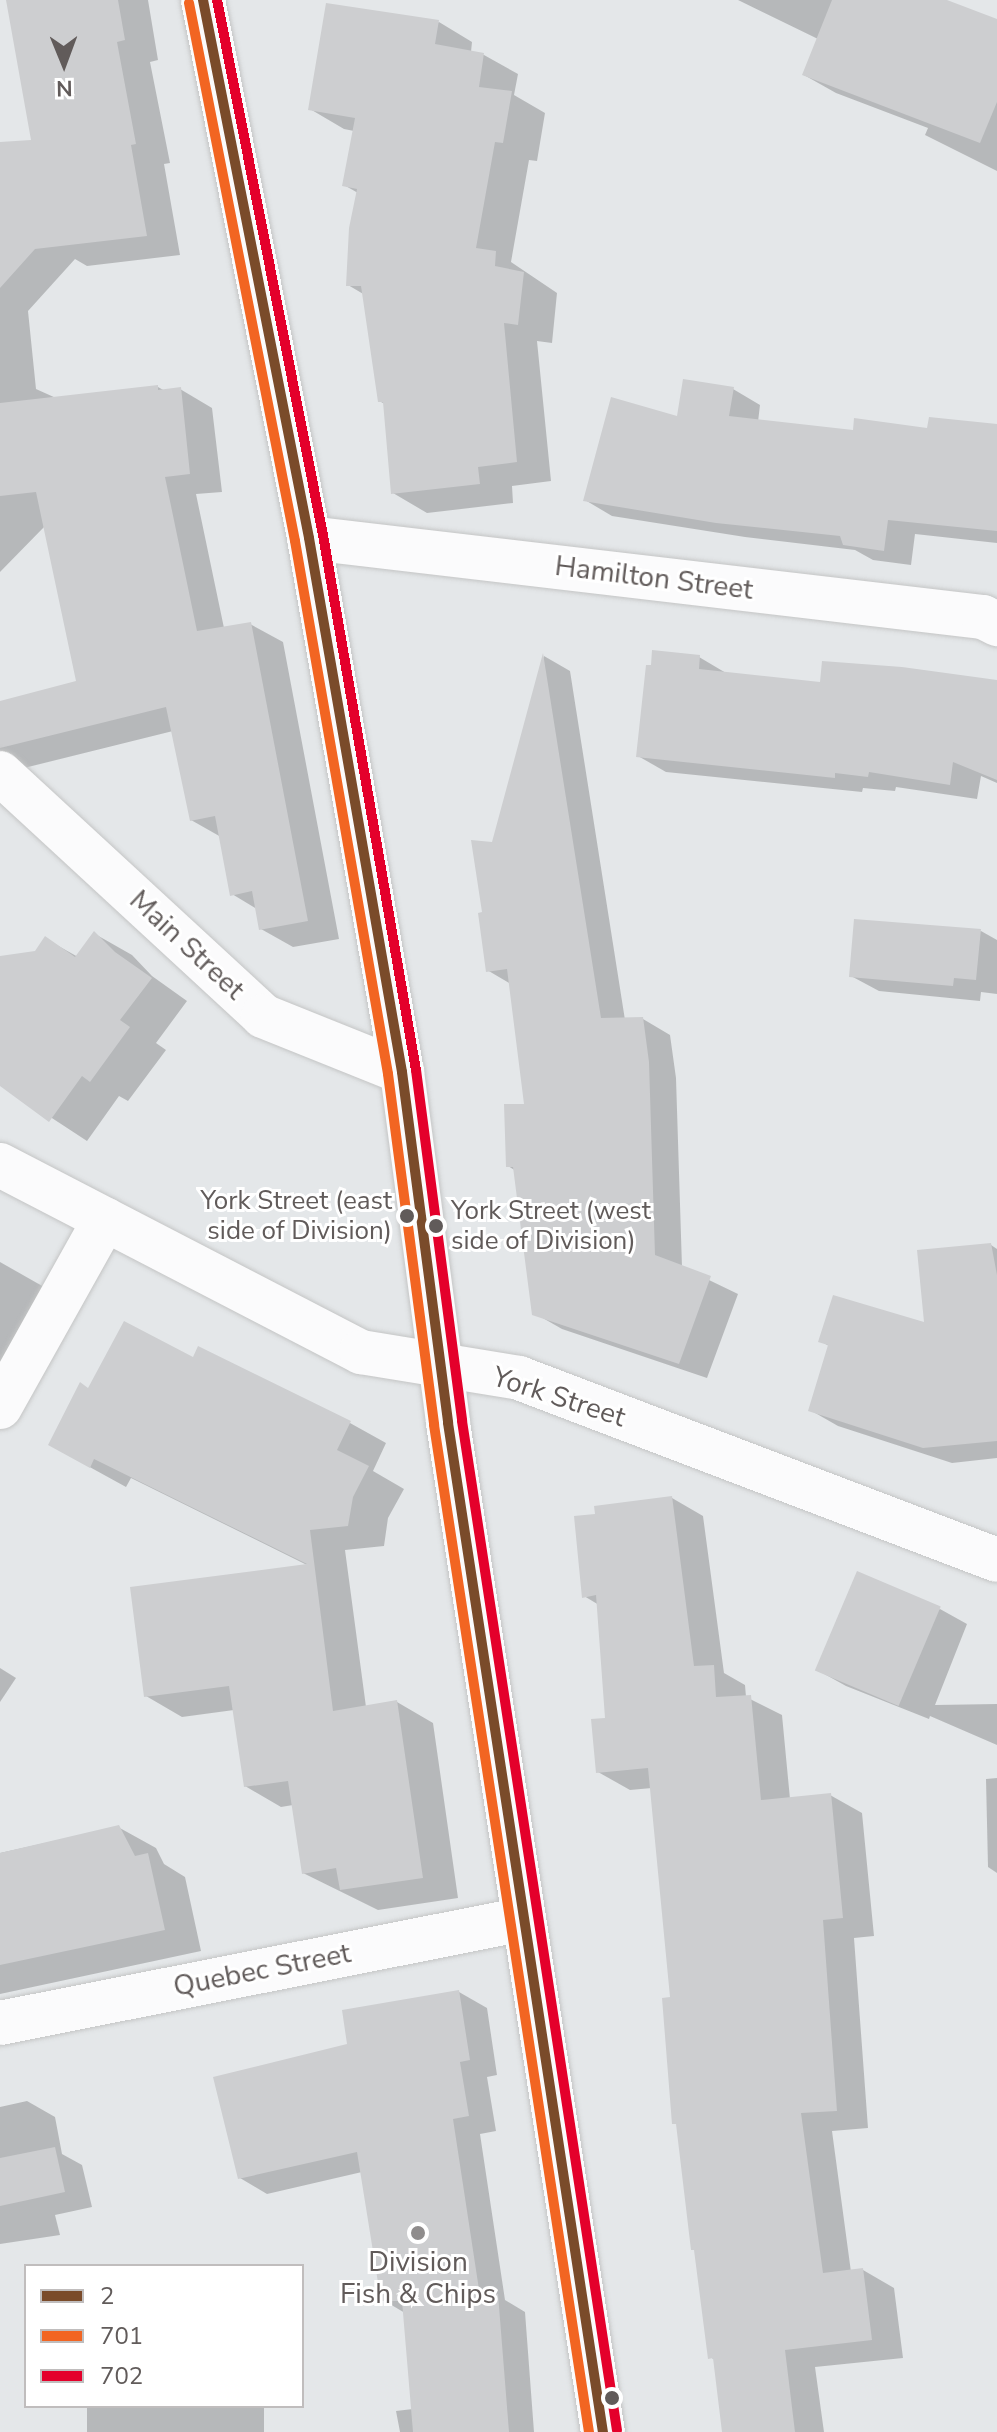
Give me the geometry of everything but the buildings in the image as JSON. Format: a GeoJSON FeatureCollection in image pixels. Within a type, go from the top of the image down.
{"type":"FeatureCollection","features":[{"type":"Feature","properties":{"kind":"street"},"geometry":{"type":"LineString","coordinates":[[203,0],[309,538],[402,1072],[440,1365],[603,2432]]}},
{"type":"Feature","properties":{"kind":"street","name":"Hamilton Street"},"geometry":{"type":"LineString","coordinates":[[309,538],[983,617],[997,624]]}},
{"type":"Feature","properties":{"kind":"street","name":"Main Street"},"geometry":{"type":"LineString","coordinates":[[0,773],[263,1016],[402,1072]]}},
{"type":"Feature","properties":{"kind":"street","name":"York Street"},"geometry":{"type":"LineString","coordinates":[[0,1165],[361,1352],[519,1378],[997,1560]]}},
{"type":"Feature","properties":{"kind":"street"},"geometry":{"type":"LineString","coordinates":[[0,1407],[105,1219]]}},
{"type":"Feature","properties":{"kind":"street","name":"Quebec Street"},"geometry":{"type":"LineString","coordinates":[[0,2023],[524,1919]]}},
{"type":"Feature","properties":{"kind":"transit line","name":"2"},"geometry":{"type":"LineString","coordinates":[[203,0],[309,538],[402,1072],[448,1423],[603,2432]]}},
{"type":"Feature","properties":{"kind":"transit line","name":"702"},"geometry":{"type":"LineString","coordinates":[[217,0],[323,535],[416,1070],[462,1421],[617,2430]]}},
{"type":"Feature","properties":{"kind":"transit line","name":"701"},"geometry":{"type":"LineString","coordinates":[[189,3],[295,541],[388,1074],[434,1425],[589,2432]]}},
{"type":"Feature","properties":{"kind":"place","name":"York Street (east side of Division)"},"geometry":{"type":"Point","coordinates":[407,1216]}},
{"type":"Feature","properties":{"kind":"place","name":"York Street (west side of Division)"},"geometry":{"type":"Point","coordinates":[436,1226]}},
{"type":"Feature","properties":{"kind":"place","name":"Division Fish & Chips"},"geometry":{"type":"Point","coordinates":[418,2233]}}]}
